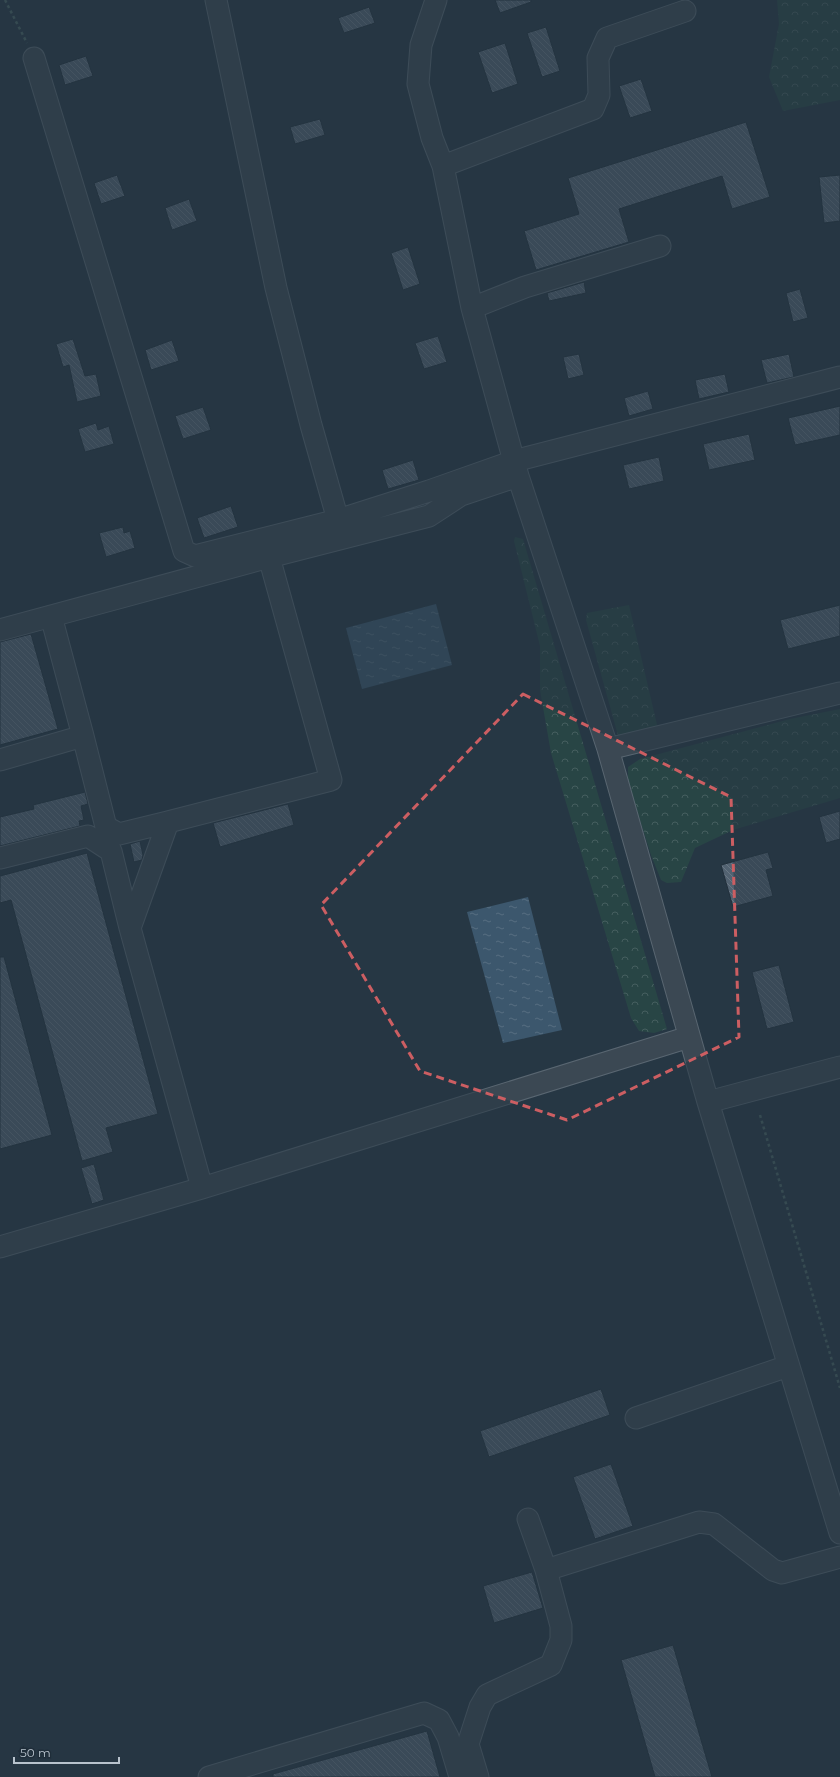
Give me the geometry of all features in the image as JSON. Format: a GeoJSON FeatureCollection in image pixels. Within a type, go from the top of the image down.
{"type":"FeatureCollection","features":[{"type":"Feature","properties":{"kind":"street"},"geometry":{"type":"LineString","coordinates":[[216,0],[276,288],[311,425],[338,520]]}},
{"type":"Feature","properties":{"kind":"street"},"geometry":{"type":"LineString","coordinates":[[436,0],[421,45],[418,84],[432,138],[442,166],[472,308],[516,469],[608,749],[689,1037],[788,1366],[835,1498],[840,1533]]}},
{"type":"Feature","properties":{"kind":"street"},"geometry":{"type":"LineString","coordinates":[[442,166],[593,109],[598,95],[598,58],[607,38],[685,11]]}},
{"type":"Feature","properties":{"kind":"street"},"geometry":{"type":"LineString","coordinates":[[34,58],[184,551],[195,556],[338,520],[430,491],[516,469],[840,377]]}},
{"type":"Feature","properties":{"kind":"street"},"geometry":{"type":"LineString","coordinates":[[472,308],[525,287],[660,246]]}},
{"type":"Feature","properties":{"kind":"street"},"geometry":{"type":"LineString","coordinates":[[0,630],[429,516],[461,495],[516,469]]}},
{"type":"Feature","properties":{"kind":"street"},"geometry":{"type":"LineString","coordinates":[[51,616],[106,827],[119,834],[331,780],[269,558]]}},
{"type":"Feature","properties":{"kind":"street"},"geometry":{"type":"LineString","coordinates":[[608,749],[840,693]]}},
{"type":"Feature","properties":{"kind":"street"},"geometry":{"type":"LineString","coordinates":[[0,760],[83,736]]}},
{"type":"Feature","properties":{"kind":"street"},"geometry":{"type":"LineString","coordinates":[[130,928],[168,822]]}},
{"type":"Feature","properties":{"kind":"street"},"geometry":{"type":"LineString","coordinates":[[0,858],[88,836],[112,851],[130,928],[202,1188]]}},
{"type":"Feature","properties":{"kind":"street"},"geometry":{"type":"LineString","coordinates":[[0,1247],[202,1188],[689,1037]]}},
{"type":"Feature","properties":{"kind":"street"},"geometry":{"type":"LineString","coordinates":[[708,1102],[840,1067]]}},
{"type":"Feature","properties":{"kind":"street"},"geometry":{"type":"LineString","coordinates":[[636,1418],[788,1366]]}},
{"type":"Feature","properties":{"kind":"street"},"geometry":{"type":"LineString","coordinates":[[478,1777],[468,1744],[480,1707],[487,1695],[551,1665],[561,1640],[561,1626],[546,1570],[528,1519]]}},
{"type":"Feature","properties":{"kind":"street"},"geometry":{"type":"LineString","coordinates":[[546,1570],[699,1522],[714,1524],[773,1570],[782,1573],[840,1557]]}},
{"type":"Feature","properties":{"kind":"street"},"geometry":{"type":"LineString","coordinates":[[209,1777],[424,1713],[439,1720],[448,1737],[460,1777]]}},
{"type":"Feature","properties":{"kind":"path"},"geometry":{"type":"LineString","coordinates":[[5,0],[34,58]]}},
{"type":"Feature","properties":{"kind":"path"},"geometry":{"type":"LineString","coordinates":[[760,1115],[840,1388]]}},
{"type":"Feature","properties":{"kind":"highlighted area"},"geometry":{"type":"Polygon","coordinates":[[[523,694],[731,797],[739,1037],[567,1120],[420,1071],[321,905],[523,694]]]}},
{"type":"Feature","properties":{"kind":"green space"},"geometry":{"type":"Polygon","coordinates":[[[777,0],[840,0],[840,100],[783,111],[769,77],[779,24],[777,0]]]}},
{"type":"Feature","properties":{"kind":"green space"},"geometry":{"type":"Polygon","coordinates":[[[515,537],[523,539],[667,1029],[654,1033],[639,1031],[631,1018],[551,753],[540,690],[540,646],[514,541],[515,537]]]}},
{"type":"Feature","properties":{"kind":"green space"},"geometry":{"type":"Polygon","coordinates":[[[629,605],[658,729],[619,739],[586,620],[587,613],[629,605]]]}},
{"type":"Feature","properties":{"kind":"green space"},"geometry":{"type":"Polygon","coordinates":[[[840,709],[840,798],[733,830],[695,848],[681,882],[667,883],[661,880],[651,855],[628,782],[628,767],[640,759],[790,719],[840,709]]]}},
{"type":"Feature","properties":{"kind":"water"},"geometry":{"type":"Polygon","coordinates":[[[436,604],[452,665],[362,689],[346,628],[436,604]]]}},
{"type":"Feature","properties":{"kind":"water"},"geometry":{"type":"Polygon","coordinates":[[[528,897],[562,1030],[503,1043],[467,912],[528,897]]]}},
{"type":"Feature","properties":{"kind":"building"},"geometry":{"type":"Polygon","coordinates":[[[495,0],[531,0],[531,2],[500,13],[495,0]]]}},
{"type":"Feature","properties":{"kind":"building"},"geometry":{"type":"Polygon","coordinates":[[[369,7],[375,23],[344,33],[338,18],[369,7]]]}},
{"type":"Feature","properties":{"kind":"building"},"geometry":{"type":"Polygon","coordinates":[[[546,27],[560,71],[542,77],[527,33],[546,27]]]}},
{"type":"Feature","properties":{"kind":"building"},"geometry":{"type":"Polygon","coordinates":[[[505,43],[518,84],[492,93],[478,52],[505,43]]]}},
{"type":"Feature","properties":{"kind":"building"},"geometry":{"type":"Polygon","coordinates":[[[86,56],[93,76],[65,85],[59,65],[86,56]]]}},
{"type":"Feature","properties":{"kind":"building"},"geometry":{"type":"Polygon","coordinates":[[[641,79],[652,111],[630,118],[619,86],[641,79]]]}},
{"type":"Feature","properties":{"kind":"building"},"geometry":{"type":"Polygon","coordinates":[[[320,119],[325,135],[295,144],[290,127],[320,119]]]}},
{"type":"Feature","properties":{"kind":"building"},"geometry":{"type":"Polygon","coordinates":[[[746,122],[770,197],[732,209],[722,176],[619,209],[629,242],[536,270],[524,231],[579,214],[568,178],[746,122]]]}},
{"type":"Feature","properties":{"kind":"building"},"geometry":{"type":"Polygon","coordinates":[[[117,175],[125,196],[101,204],[94,183],[117,175]]]}},
{"type":"Feature","properties":{"kind":"building"},"geometry":{"type":"Polygon","coordinates":[[[840,175],[840,221],[824,223],[819,177],[840,175]]]}},
{"type":"Feature","properties":{"kind":"building"},"geometry":{"type":"Polygon","coordinates":[[[189,199],[197,221],[172,230],[165,208],[189,199]]]}},
{"type":"Feature","properties":{"kind":"building"},"geometry":{"type":"Polygon","coordinates":[[[408,247],[420,284],[403,290],[391,253],[408,247]]]}},
{"type":"Feature","properties":{"kind":"building"},"geometry":{"type":"Polygon","coordinates":[[[584,282],[586,293],[549,301],[547,293],[584,282]]]}},
{"type":"Feature","properties":{"kind":"building"},"geometry":{"type":"Polygon","coordinates":[[[800,289],[808,318],[793,322],[786,293],[800,289]]]}},
{"type":"Feature","properties":{"kind":"building"},"geometry":{"type":"Polygon","coordinates":[[[438,336],[447,362],[424,369],[415,343],[438,336]]]}},
{"type":"Feature","properties":{"kind":"building"},"geometry":{"type":"Polygon","coordinates":[[[73,339],[85,376],[96,374],[101,396],[77,402],[69,365],[63,367],[56,344],[73,339]]]}},
{"type":"Feature","properties":{"kind":"building"},"geometry":{"type":"Polygon","coordinates":[[[172,340],[179,361],[151,370],[145,350],[172,340]]]}},
{"type":"Feature","properties":{"kind":"building"},"geometry":{"type":"Polygon","coordinates":[[[579,354],[584,375],[568,379],[563,357],[579,354]]]}},
{"type":"Feature","properties":{"kind":"building"},"geometry":{"type":"Polygon","coordinates":[[[789,354],[794,377],[767,383],[761,360],[789,354]]]}},
{"type":"Feature","properties":{"kind":"building"},"geometry":{"type":"Polygon","coordinates":[[[725,374],[729,392],[699,399],[695,380],[725,374]]]}},
{"type":"Feature","properties":{"kind":"building"},"geometry":{"type":"Polygon","coordinates":[[[648,391],[653,409],[629,416],[624,398],[648,391]]]}},
{"type":"Feature","properties":{"kind":"building"},"geometry":{"type":"Polygon","coordinates":[[[840,406],[840,435],[795,445],[788,418],[840,406]]]}},
{"type":"Feature","properties":{"kind":"building"},"geometry":{"type":"Polygon","coordinates":[[[203,407],[211,430],[183,439],[175,416],[203,407]]]}},
{"type":"Feature","properties":{"kind":"building"},"geometry":{"type":"Polygon","coordinates":[[[96,423],[98,430],[109,426],[114,444],[85,452],[78,429],[96,423]]]}},
{"type":"Feature","properties":{"kind":"building"},"geometry":{"type":"Polygon","coordinates":[[[749,434],[755,460],[709,470],[703,444],[749,434]]]}},
{"type":"Feature","properties":{"kind":"building"},"geometry":{"type":"Polygon","coordinates":[[[659,457],[664,481],[629,489],[623,465],[659,457]]]}},
{"type":"Feature","properties":{"kind":"building"},"geometry":{"type":"Polygon","coordinates":[[[413,460],[419,480],[388,489],[382,470],[413,460]]]}},
{"type":"Feature","properties":{"kind":"building"},"geometry":{"type":"Polygon","coordinates":[[[231,506],[238,527],[204,538],[197,518],[231,506]]]}},
{"type":"Feature","properties":{"kind":"building"},"geometry":{"type":"Polygon","coordinates":[[[123,527],[124,533],[130,531],[135,548],[106,557],[99,533],[123,527]]]}},
{"type":"Feature","properties":{"kind":"building"},"geometry":{"type":"Polygon","coordinates":[[[840,605],[840,636],[788,649],[780,620],[840,605]]]}},
{"type":"Feature","properties":{"kind":"building"},"geometry":{"type":"Polygon","coordinates":[[[31,634],[58,729],[0,745],[0,642],[31,634]]]}},
{"type":"Feature","properties":{"kind":"building"},"geometry":{"type":"Polygon","coordinates":[[[85,792],[88,804],[81,806],[84,820],[79,821],[80,826],[0,846],[0,817],[34,809],[33,805],[85,792]]]}},
{"type":"Feature","properties":{"kind":"building"},"geometry":{"type":"Polygon","coordinates":[[[288,804],[294,825],[220,847],[213,823],[288,804]]]}},
{"type":"Feature","properties":{"kind":"building"},"geometry":{"type":"Polygon","coordinates":[[[840,811],[840,839],[826,843],[819,817],[840,811]]]}},
{"type":"Feature","properties":{"kind":"building"},"geometry":{"type":"Polygon","coordinates":[[[140,841],[143,855],[142,860],[134,862],[130,844],[140,841]]]}},
{"type":"Feature","properties":{"kind":"building"},"geometry":{"type":"Polygon","coordinates":[[[768,852],[773,868],[766,870],[773,896],[733,907],[721,865],[768,852]]]}},
{"type":"Feature","properties":{"kind":"building"},"geometry":{"type":"Polygon","coordinates":[[[87,853],[158,1114],[106,1128],[113,1152],[82,1161],[11,900],[0,903],[0,876],[87,853]]]}},
{"type":"Feature","properties":{"kind":"building"},"geometry":{"type":"Polygon","coordinates":[[[0,957],[4,957],[52,1135],[0,1149],[0,957]]]}},
{"type":"Feature","properties":{"kind":"building"},"geometry":{"type":"Polygon","coordinates":[[[779,965],[794,1022],[767,1029],[752,972],[779,965]]]}},
{"type":"Feature","properties":{"kind":"building"},"geometry":{"type":"Polygon","coordinates":[[[94,1164],[104,1200],[92,1204],[81,1168],[94,1164]]]}},
{"type":"Feature","properties":{"kind":"building"},"geometry":{"type":"Polygon","coordinates":[[[601,1389],[610,1415],[489,1457],[480,1431],[601,1389]]]}},
{"type":"Feature","properties":{"kind":"building"},"geometry":{"type":"Polygon","coordinates":[[[611,1464],[633,1526],[595,1539],[573,1477],[611,1464]]]}},
{"type":"Feature","properties":{"kind":"building"},"geometry":{"type":"Polygon","coordinates":[[[532,1572],[543,1608],[494,1623],[483,1586],[532,1572]]]}},
{"type":"Feature","properties":{"kind":"building"},"geometry":{"type":"Polygon","coordinates":[[[673,1645],[712,1777],[655,1777],[621,1660],[673,1645]]]}},
{"type":"Feature","properties":{"kind":"building"},"geometry":{"type":"Polygon","coordinates":[[[427,1731],[440,1777],[273,1777],[273,1774],[427,1731]]]}}]}
